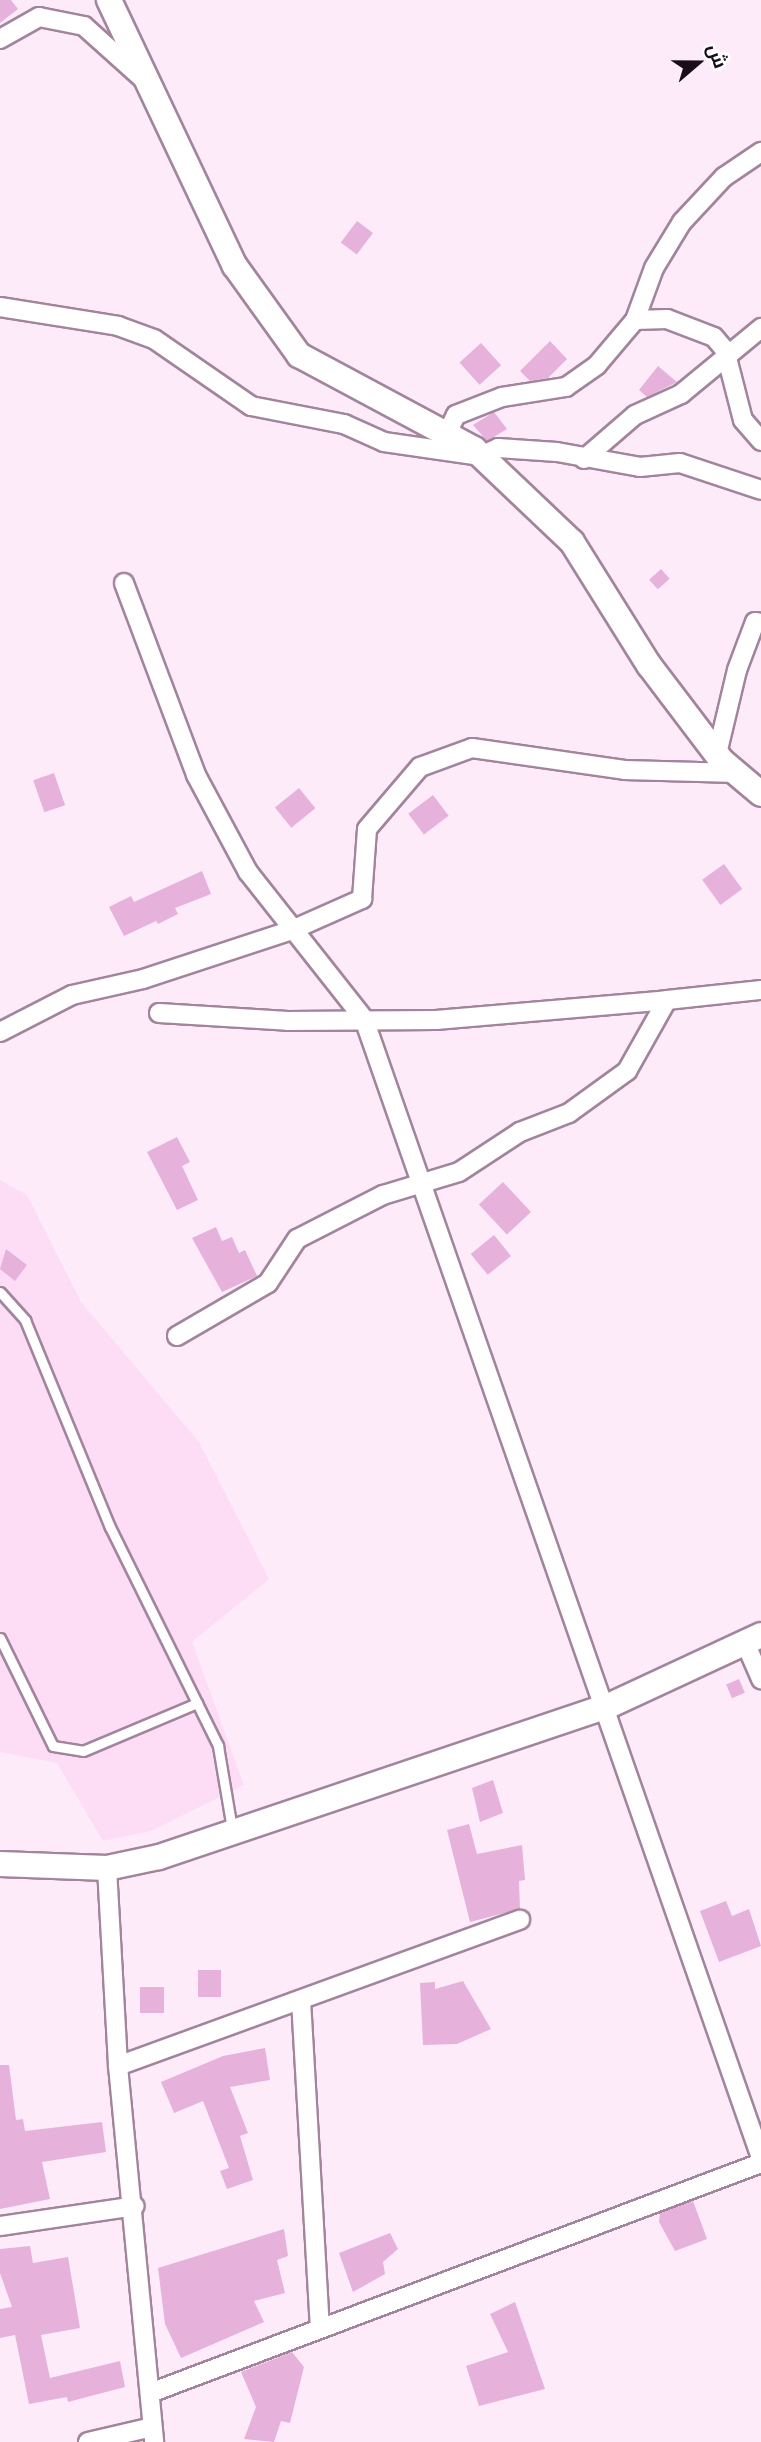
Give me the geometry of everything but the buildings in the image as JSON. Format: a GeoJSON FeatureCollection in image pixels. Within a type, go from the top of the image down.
{"type":"FeatureCollection","features":[{"type":"Feature","properties":{"kind":"street"},"geometry":{"type":"LineString","coordinates":[[109,0],[235,266],[299,355],[447,434],[481,456],[572,542],[649,665],[717,754],[761,794]]}},
{"type":"Feature","properties":{"kind":"street"},"geometry":{"type":"LineString","coordinates":[[0,39],[39,17],[84,26],[145,80]]}},
{"type":"Feature","properties":{"kind":"street"},"geometry":{"type":"LineString","coordinates":[[447,434],[456,415],[502,397],[566,387],[597,365],[635,320],[654,268],[682,222],[724,177],[761,152]]}},
{"type":"Feature","properties":{"kind":"street"},"geometry":{"type":"LineString","coordinates":[[0,307],[118,326],[154,339],[251,405],[344,424],[360,435],[384,442],[481,456],[498,448],[640,467],[680,463],[761,490]]}},
{"type":"Feature","properties":{"kind":"street"},"geometry":{"type":"LineString","coordinates":[[635,320],[667,319],[714,337],[726,356],[743,420],[761,441]]}},
{"type":"Feature","properties":{"kind":"street"},"geometry":{"type":"LineString","coordinates":[[584,459],[635,415],[681,394],[761,328]]}},
{"type":"Feature","properties":{"kind":"street"},"geometry":{"type":"LineString","coordinates":[[124,583],[196,775],[248,872],[363,1019],[418,1184],[606,1707],[761,2161],[150,2393]]}},
{"type":"Feature","properties":{"kind":"street"},"geometry":{"type":"LineString","coordinates":[[717,754],[737,670],[755,622],[761,623]]}},
{"type":"Feature","properties":{"kind":"street"},"geometry":{"type":"LineString","coordinates":[[0,1032],[72,995],[143,979],[292,930],[362,899],[367,829],[420,767],[472,748],[624,770],[737,774]]}},
{"type":"Feature","properties":{"kind":"street"},"geometry":{"type":"LineString","coordinates":[[159,1013],[436,1020],[761,990]]}},
{"type":"Feature","properties":{"kind":"street"},"geometry":{"type":"LineString","coordinates":[[177,1336],[268,1283],[297,1239],[383,1195],[459,1172],[520,1132],[569,1113],[627,1071],[667,1000]]}},
{"type":"Feature","properties":{"kind":"street"},"geometry":{"type":"LineString","coordinates":[[0,1864],[107,1868],[159,1857],[232,1829],[606,1707],[752,1637],[761,1679]]}},
{"type":"Feature","properties":{"kind":"street"},"geometry":{"type":"LineString","coordinates":[[88,2442],[153,2434],[135,2206],[118,2066],[107,1868]]}},
{"type":"Feature","properties":{"kind":"street"},"geometry":{"type":"LineString","coordinates":[[118,2066],[520,1920]]}},
{"type":"Feature","properties":{"kind":"street"},"geometry":{"type":"LineString","coordinates":[[301,2000],[320,2327]]}},
{"type":"Feature","properties":{"kind":"street"},"geometry":{"type":"LineString","coordinates":[[0,2226],[135,2206]]}},
{"type":"Feature","properties":{"kind":"lane"},"geometry":{"type":"LineString","coordinates":[[0,1292],[25,1320],[110,1527],[218,1746],[232,1829]]}},
{"type":"Feature","properties":{"kind":"lane"},"geometry":{"type":"LineString","coordinates":[[0,1638],[53,1746],[83,1751],[197,1703]]}},
{"type":"Feature","properties":{"kind":"shaded area"},"geometry":{"type":"Polygon","coordinates":[[[0,1180],[27,1195],[81,1302],[199,1442],[269,1579],[192,1642],[244,1785],[151,1831],[103,1841],[57,1763],[0,1752],[0,1180]]]}}]}
